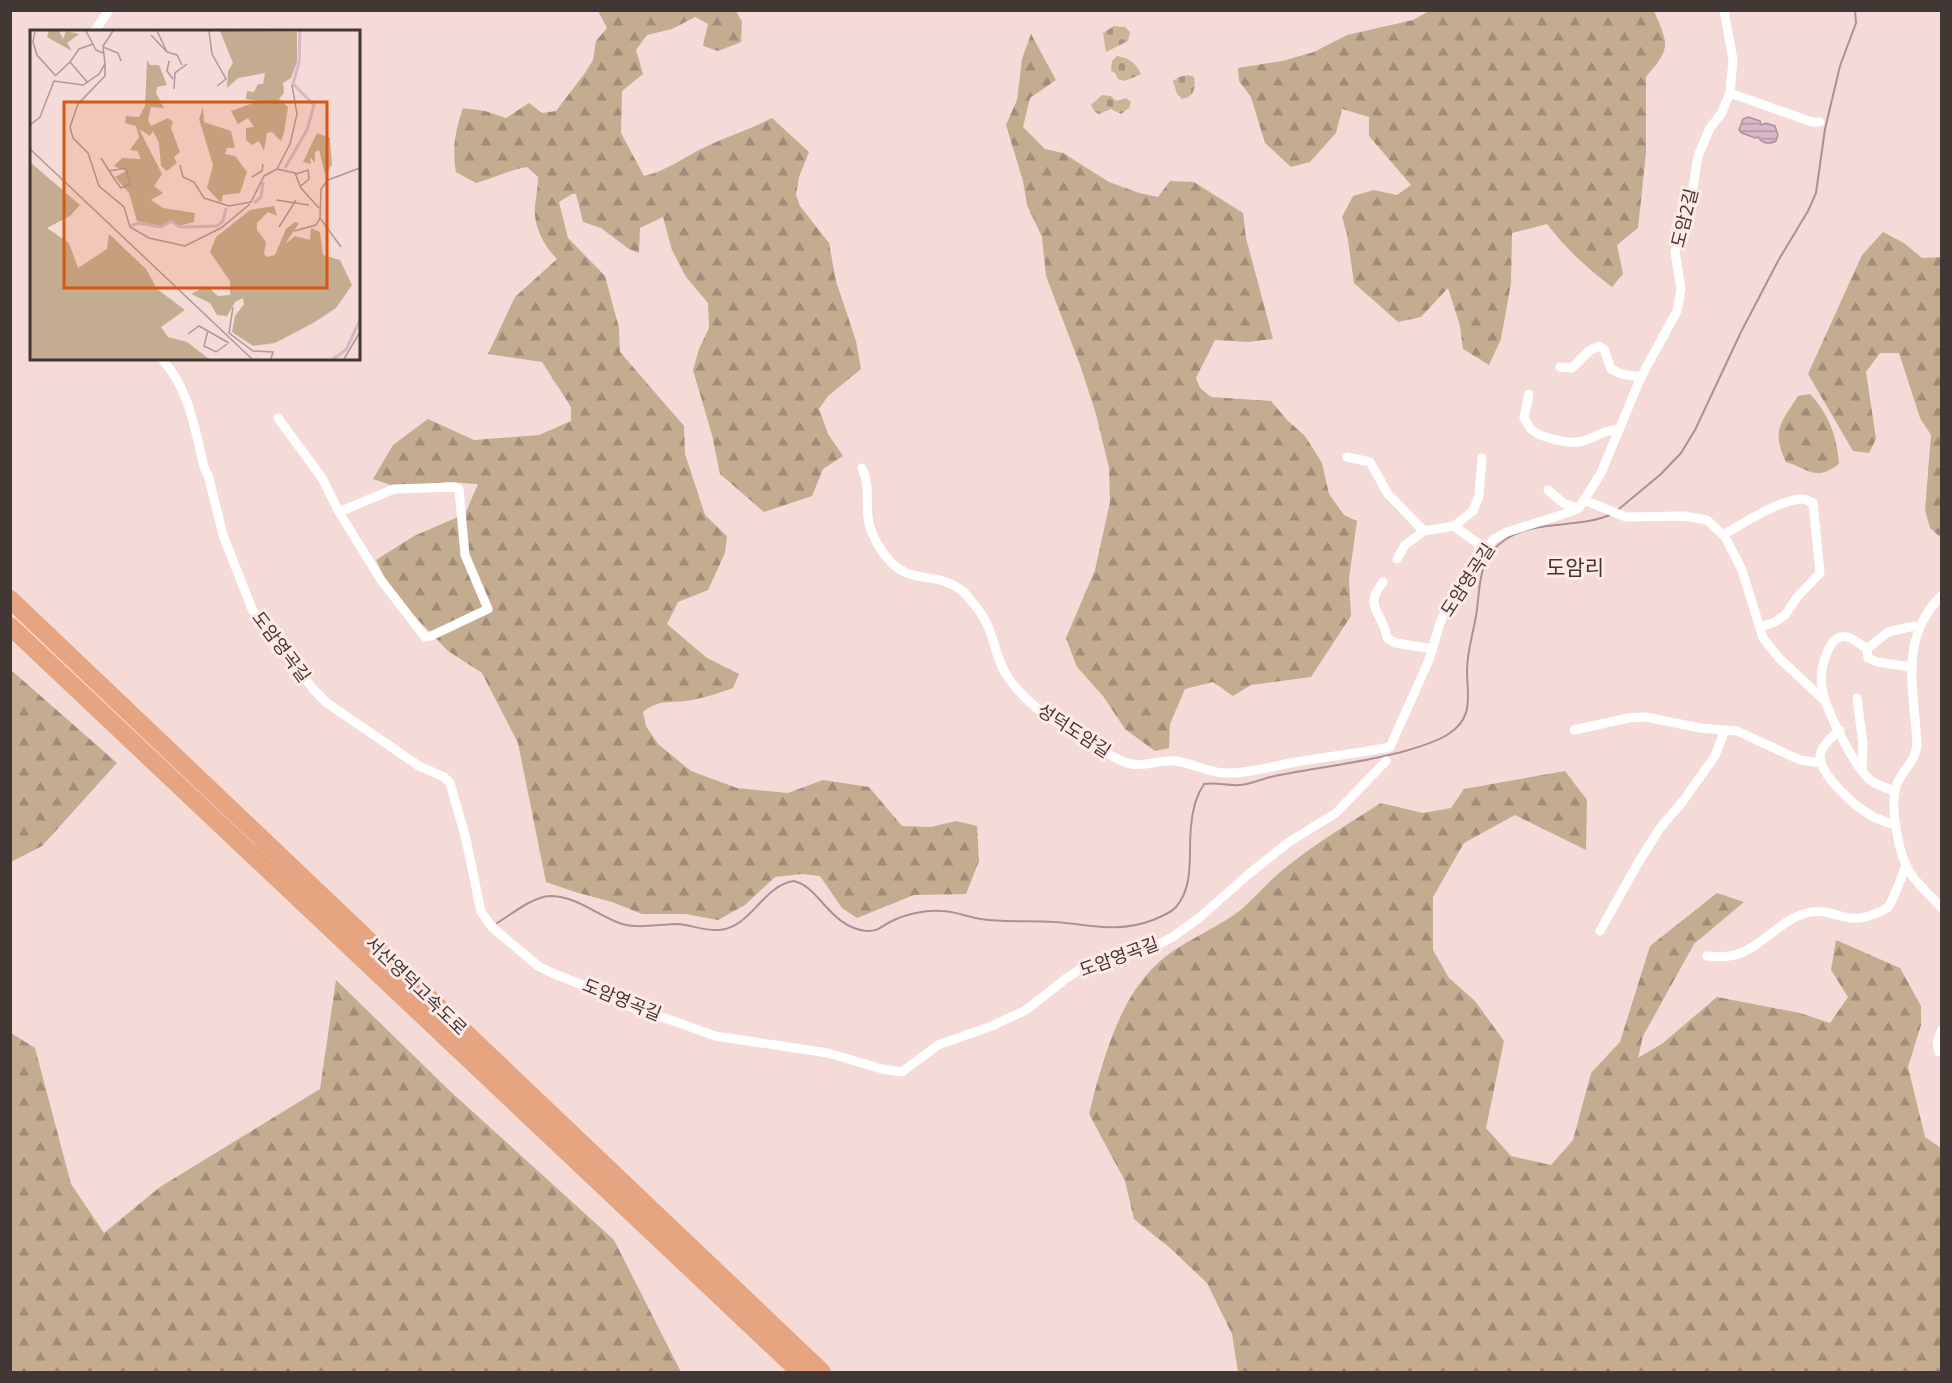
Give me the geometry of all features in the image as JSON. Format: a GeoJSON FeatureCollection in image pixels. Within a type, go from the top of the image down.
{"type":"FeatureCollection","features":[{"type":"Feature","properties":{"kind":"highway","name":"서산영덕고속도로"},"geometry":{"type":"LineString","coordinates":[[10,599],[822,1372]]}},
{"type":"Feature","properties":{"kind":"highway","name":"서산영덕고속도로"},"geometry":{"type":"LineString","coordinates":[[10,626],[800,1372]]}},
{"type":"Feature","properties":{"kind":"street"},"geometry":{"type":"LineString","coordinates":[[95,30],[109,10]]}},
{"type":"Feature","properties":{"kind":"street","name":"도암2길"},"geometry":{"type":"LineString","coordinates":[[1581,504],[1601,472],[1641,377],[1677,310],[1681,290],[1675,252],[1691,200],[1698,156],[1710,128],[1721,114],[1730,93],[1733,60],[1724,10]]}},
{"type":"Feature","properties":{"kind":"street"},"geometry":{"type":"LineString","coordinates":[[1730,93],[1812,122],[1820,122]]}},
{"type":"Feature","properties":{"kind":"street"},"geometry":{"type":"LineString","coordinates":[[1560,367],[1572,369],[1589,351],[1599,346],[1604,349],[1611,369],[1621,374],[1641,377]]}},
{"type":"Feature","properties":{"kind":"street","name":"도암영곡길"},"geometry":{"type":"LineString","coordinates":[[163,360],[176,377],[186,399],[223,535],[259,622],[327,703],[419,766],[444,777],[450,783],[466,839],[478,904],[484,919],[525,955],[552,973],[595,989],[635,1010],[715,1036],[828,1053],[882,1070],[902,1072],[938,1045],[992,1026],[1026,1010],[1085,966],[1157,945],[1171,938],[1199,918],[1289,842],[1336,813],[1386,761]]}},
{"type":"Feature","properties":{"kind":"street"},"geometry":{"type":"LineString","coordinates":[[1529,394],[1524,418],[1531,430],[1540,434],[1565,442],[1580,442],[1606,430],[1619,430]]}},
{"type":"Feature","properties":{"kind":"street"},"geometry":{"type":"LineString","coordinates":[[278,418],[321,478],[339,512],[381,580],[425,637],[488,609],[465,555],[459,489],[454,487],[394,489],[339,512]]}},
{"type":"Feature","properties":{"kind":"street"},"geometry":{"type":"LineString","coordinates":[[1347,457],[1370,462],[1388,494],[1424,531]]}},
{"type":"Feature","properties":{"kind":"street"},"geometry":{"type":"LineString","coordinates":[[1397,559],[1405,544],[1424,531],[1454,526],[1473,511],[1477,502],[1482,458]]}},
{"type":"Feature","properties":{"kind":"street","name":"성덕도암길"},"geometry":{"type":"LineString","coordinates":[[862,468],[867,479],[868,517],[871,529],[884,554],[897,570],[907,575],[941,580],[959,589],[989,625],[1001,665],[1009,679],[1032,704],[1058,723],[1120,760],[1140,765],[1170,760],[1225,773],[1250,771],[1390,747]]}},
{"type":"Feature","properties":{"kind":"street"},"geometry":{"type":"LineString","coordinates":[[1548,490],[1563,503],[1581,504],[1626,517],[1684,516],[1707,520],[1723,535],[1742,570],[1763,638],[1779,658],[1825,701]]}},
{"type":"Feature","properties":{"kind":"street"},"geometry":{"type":"LineString","coordinates":[[1723,535],[1788,502],[1803,499],[1813,503],[1820,573],[1798,596],[1785,615],[1775,622],[1760,627]]}},
{"type":"Feature","properties":{"kind":"street","name":"도암영곡길"},"geometry":{"type":"LineString","coordinates":[[1390,747],[1433,649],[1447,608],[1484,548],[1494,538],[1507,532],[1565,514],[1581,504]]}},
{"type":"Feature","properties":{"kind":"street"},"geometry":{"type":"LineString","coordinates":[[1454,526],[1484,548]]}},
{"type":"Feature","properties":{"kind":"street"},"geometry":{"type":"LineString","coordinates":[[1383,582],[1373,598],[1373,607],[1386,629],[1387,638],[1396,643],[1433,649]]}},
{"type":"Feature","properties":{"kind":"street"},"geometry":{"type":"LineString","coordinates":[[1941,595],[1930,607],[1918,627],[1913,645],[1912,667],[1917,746],[1915,758],[1901,775],[1895,791],[1894,825],[1906,866],[1941,908]]}},
{"type":"Feature","properties":{"kind":"street"},"geometry":{"type":"LineString","coordinates":[[1867,649],[1888,632],[1918,627]]}},
{"type":"Feature","properties":{"kind":"street"},"geometry":{"type":"LineString","coordinates":[[1895,791],[1871,781],[1846,747],[1825,701],[1822,667],[1832,640],[1838,637],[1851,638],[1867,649],[1868,658],[1877,662],[1912,667]]}},
{"type":"Feature","properties":{"kind":"street"},"geometry":{"type":"LineString","coordinates":[[1857,698],[1863,744],[1862,771]]}},
{"type":"Feature","properties":{"kind":"street"},"geometry":{"type":"LineString","coordinates":[[1574,729],[1628,718],[1646,717],[1700,728],[1737,731],[1800,760],[1821,763]]}},
{"type":"Feature","properties":{"kind":"street"},"geometry":{"type":"LineString","coordinates":[[1600,931],[1660,828],[1683,801],[1715,756],[1725,730]]}},
{"type":"Feature","properties":{"kind":"street"},"geometry":{"type":"LineString","coordinates":[[1840,730],[1826,743],[1820,754],[1821,763],[1831,780],[1852,802],[1873,816],[1894,825]]}},
{"type":"Feature","properties":{"kind":"street"},"geometry":{"type":"LineString","coordinates":[[1707,956],[1723,957],[1743,952],[1784,923],[1808,913],[1832,913],[1843,918],[1864,919],[1887,907],[1906,866]]}},
{"type":"Feature","properties":{"kind":"street"},"geometry":{"type":"LineString","coordinates":[[1939,1052],[1937,1042],[1941,1029]]}},
{"type":"Feature","properties":{"kind":"green space"},"geometry":{"type":"Polygon","coordinates":[[[598,11],[736,11],[742,22],[741,42],[718,51],[703,46],[708,24],[695,17],[672,29],[647,35],[636,50],[643,74],[622,91],[621,133],[644,176],[660,171],[711,144],[772,118],[809,152],[799,177],[796,195],[800,206],[829,243],[836,281],[856,341],[861,369],[828,396],[819,409],[828,434],[843,456],[823,469],[812,496],[764,512],[720,474],[712,435],[693,370],[699,349],[709,328],[708,303],[686,277],[672,250],[663,217],[640,228],[639,253],[629,249],[601,228],[583,222],[576,194],[559,202],[568,238],[605,276],[619,328],[620,352],[684,426],[685,454],[705,515],[727,536],[725,553],[708,590],[678,602],[667,624],[707,658],[739,674],[733,688],[728,690],[698,699],[661,703],[649,708],[643,712],[646,726],[658,744],[691,771],[737,788],[788,793],[823,780],[869,787],[902,826],[931,827],[956,821],[977,826],[979,861],[966,894],[914,895],[857,918],[842,908],[820,876],[802,874],[775,877],[745,905],[718,920],[685,914],[642,914],[612,902],[546,882],[518,743],[482,673],[448,651],[392,593],[376,560],[414,536],[465,514],[478,484],[449,482],[397,487],[373,479],[393,445],[428,419],[474,440],[539,435],[571,421],[571,407],[542,362],[488,354],[515,297],[557,259],[544,242],[536,221],[538,177],[527,167],[476,183],[456,172],[454,148],[463,108],[485,111],[506,118],[529,103],[542,113],[556,111],[593,60],[596,41],[607,28],[598,11]]]}},
{"type":"Feature","properties":{"kind":"green space"},"geometry":{"type":"Polygon","coordinates":[[[1429,11],[1654,11],[1665,39],[1660,59],[1646,77],[1646,153],[1638,228],[1617,245],[1623,274],[1612,287],[1577,258],[1547,224],[1512,233],[1511,283],[1501,339],[1489,365],[1463,349],[1460,326],[1448,288],[1421,317],[1398,322],[1354,283],[1347,234],[1342,217],[1353,196],[1374,190],[1397,195],[1411,185],[1369,136],[1369,117],[1342,109],[1336,133],[1310,162],[1291,167],[1265,143],[1251,97],[1239,81],[1238,68],[1282,61],[1314,52],[1347,35],[1413,20],[1429,11]]]}},
{"type":"Feature","properties":{"kind":"green space"},"geometry":{"type":"Polygon","coordinates":[[[1114,26],[1125,27],[1130,32],[1128,41],[1106,52],[1103,33],[1114,26]]]}},
{"type":"Feature","properties":{"kind":"green space"},"geometry":{"type":"Polygon","coordinates":[[[1031,34],[1056,80],[1030,98],[1023,127],[1045,149],[1063,153],[1109,182],[1139,193],[1158,197],[1170,181],[1194,182],[1243,213],[1246,238],[1273,339],[1248,342],[1215,340],[1196,378],[1200,388],[1211,397],[1271,401],[1305,436],[1322,463],[1329,494],[1344,515],[1357,521],[1349,579],[1351,616],[1311,677],[1251,685],[1233,696],[1213,682],[1185,689],[1170,724],[1169,748],[1155,751],[1125,729],[1103,696],[1077,667],[1066,638],[1095,570],[1110,502],[1109,468],[1096,414],[1080,365],[1046,276],[1042,237],[1027,205],[1023,181],[1006,125],[1017,100],[1022,59],[1031,34]]]}},
{"type":"Feature","properties":{"kind":"green space"},"geometry":{"type":"Polygon","coordinates":[[[1117,56],[1132,62],[1141,74],[1125,81],[1118,79],[1111,71],[1112,61],[1117,56]]]}},
{"type":"Feature","properties":{"kind":"green space"},"geometry":{"type":"Polygon","coordinates":[[[1188,75],[1194,77],[1195,85],[1192,94],[1182,99],[1177,94],[1173,81],[1188,75]]]}},
{"type":"Feature","properties":{"kind":"green space"},"geometry":{"type":"Polygon","coordinates":[[[1102,95],[1111,96],[1116,101],[1126,98],[1131,102],[1129,108],[1121,114],[1111,109],[1099,114],[1091,105],[1102,95]]]}},
{"type":"Feature","properties":{"kind":"green space"},"geometry":{"type":"Polygon","coordinates":[[[1883,232],[1904,243],[1922,258],[1941,257],[1942,534],[1939,536],[1930,528],[1925,510],[1931,435],[1920,418],[1899,353],[1880,353],[1866,372],[1876,439],[1869,453],[1853,451],[1808,374],[1862,255],[1883,232]]]}},
{"type":"Feature","properties":{"kind":"green space"},"geometry":{"type":"Polygon","coordinates":[[[1810,394],[1831,426],[1839,464],[1818,473],[1786,462],[1779,442],[1780,427],[1787,413],[1798,396],[1810,394]]]}},
{"type":"Feature","properties":{"kind":"green space"},"geometry":{"type":"Polygon","coordinates":[[[11,670],[117,763],[42,846],[11,862],[11,670]]]}},
{"type":"Feature","properties":{"kind":"green space"},"geometry":{"type":"Polygon","coordinates":[[[1565,771],[1587,800],[1586,850],[1515,815],[1464,843],[1433,897],[1433,950],[1449,978],[1475,1001],[1504,1041],[1486,1128],[1511,1156],[1551,1165],[1573,1140],[1591,1073],[1620,1042],[1650,946],[1717,893],[1744,902],[1694,944],[1643,1036],[1638,1058],[1663,1043],[1717,997],[1800,1013],[1830,1023],[1848,997],[1831,970],[1836,940],[1900,968],[1921,1006],[1921,1025],[1908,1067],[1925,1137],[1941,1148],[1941,1372],[1238,1372],[1232,1334],[1207,1283],[1170,1248],[1134,1219],[1125,1181],[1089,1114],[1105,1055],[1121,1016],[1142,980],[1155,966],[1176,949],[1232,916],[1291,863],[1328,836],[1381,803],[1423,813],[1451,808],[1464,789],[1565,771]]]}},
{"type":"Feature","properties":{"kind":"green space"},"geometry":{"type":"Polygon","coordinates":[[[336,980],[450,1091],[614,1240],[681,1372],[11,1372],[11,1033],[35,1048],[71,1184],[104,1233],[160,1187],[320,1089],[336,980]]]}},
{"type":"Feature","properties":{"kind":"shaded area"},"geometry":{"type":"Polygon","coordinates":[[[1748,117],[1760,121],[1761,125],[1766,123],[1775,126],[1778,135],[1776,141],[1766,143],[1758,137],[1742,133],[1739,130],[1743,119],[1748,117]]]}},
{"type":"Feature","properties":{"kind":"waterway"},"geometry":{"type":"LineString","coordinates":[[1619,509],[1661,474],[1681,453],[1695,430],[1741,332],[1778,261],[1808,211],[1816,193],[1825,129],[1840,66],[1856,23],[1855,10]]}},
{"type":"Feature","properties":{"kind":"waterway"},"geometry":{"type":"LineString","coordinates":[[497,923],[529,903],[550,896],[569,899],[622,924],[643,926],[678,924],[719,930],[740,922],[774,890],[794,881],[811,891],[843,922],[867,931],[877,929],[909,914],[935,911],[990,920],[1054,922],[1103,927],[1127,927],[1153,920],[1174,909],[1186,889],[1190,868],[1192,816],[1204,784],[1244,784],[1275,776],[1373,759],[1421,746],[1447,735],[1462,721],[1468,706],[1468,656],[1482,574],[1489,555],[1506,539],[1518,533],[1545,526],[1600,519],[1612,514]]}},
{"type":"Feature","properties":{"kind":"district","name":"도암리"},"geometry":{"type":"Point","coordinates":[1575,568]}}]}
